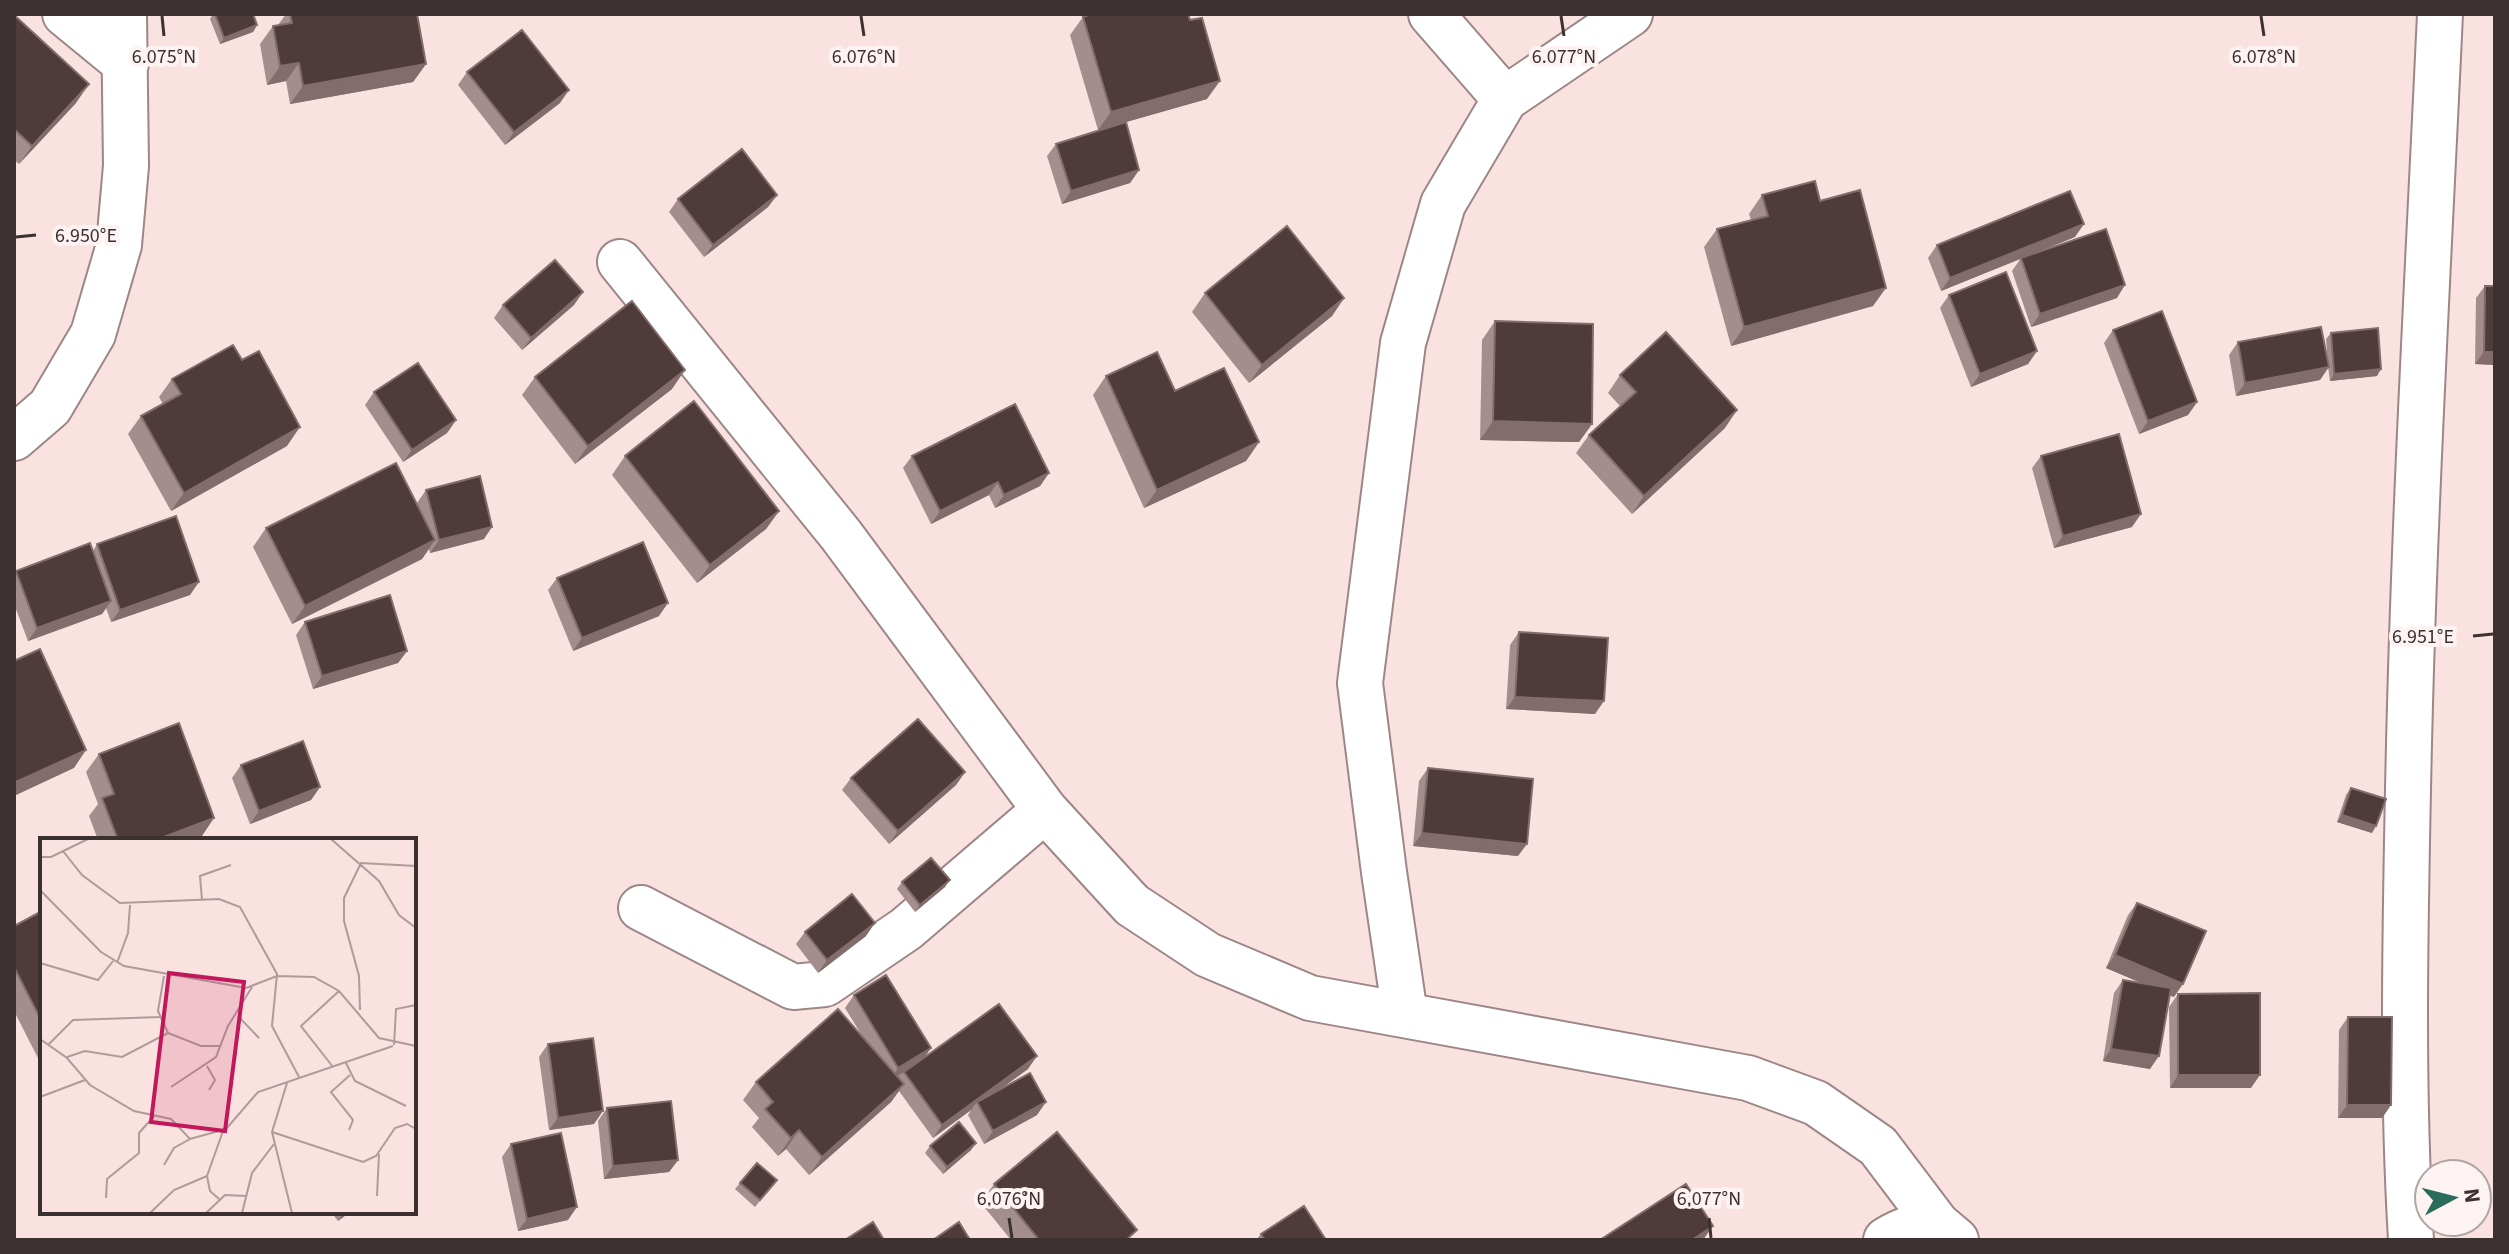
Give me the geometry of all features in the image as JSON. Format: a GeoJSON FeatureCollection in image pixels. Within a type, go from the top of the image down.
{"type":"FeatureCollection","features":[{"type":"Feature","properties":{"kind":"street"},"geometry":{"type":"LineString","coordinates":[[65,14],[126,64]]}},
{"type":"Feature","properties":{"kind":"street"},"geometry":{"type":"LineString","coordinates":[[14,438],[50,407],[93,334],[119,245],[126,166],[124,14]]}},
{"type":"Feature","properties":{"kind":"street"},"geometry":{"type":"LineString","coordinates":[[1431,14],[1505,99]]}},
{"type":"Feature","properties":{"kind":"street"},"geometry":{"type":"LineString","coordinates":[[1405,1015],[1360,683],[1403,343],[1443,204],[1505,99],[1630,14]]}},
{"type":"Feature","properties":{"kind":"street"},"geometry":{"type":"LineString","coordinates":[[2411,1240],[2405,1118],[2406,858],[2412,616],[2440,14]]}},
{"type":"Feature","properties":{"kind":"street"},"geometry":{"type":"LineString","coordinates":[[620,262],[841,535],[1045,810],[1132,905],[1208,955],[1310,998],[1748,1078],[1816,1103],[1878,1146],[1946,1232]]}},
{"type":"Feature","properties":{"kind":"street"},"geometry":{"type":"LineString","coordinates":[[641,908],[793,987],[825,984],[906,929],[1045,810]]}},
{"type":"Feature","properties":{"kind":"street"},"geometry":{"type":"LineString","coordinates":[[1886,1240],[1916,1226],[1946,1232]]}},
{"type":"Feature","properties":{"kind":"building"},"geometry":{"type":"Polygon","coordinates":[[[215,14],[253,14],[257,25],[224,38],[215,14]]]}},
{"type":"Feature","properties":{"kind":"building"},"geometry":{"type":"Polygon","coordinates":[[[290,14],[417,14],[426,64],[303,86],[299,63],[280,66],[273,26],[292,23],[290,14]]]}},
{"type":"Feature","properties":{"kind":"building"},"geometry":{"type":"Polygon","coordinates":[[[1092,14],[1188,14],[1190,20],[1202,18],[1220,81],[1111,112],[1083,17],[1092,14]]]}},
{"type":"Feature","properties":{"kind":"building"},"geometry":{"type":"Polygon","coordinates":[[[14,15],[89,84],[32,146],[14,129],[14,15]]]}},
{"type":"Feature","properties":{"kind":"building"},"geometry":{"type":"Polygon","coordinates":[[[522,30],[569,90],[514,132],[467,72],[522,30]]]}},
{"type":"Feature","properties":{"kind":"building"},"geometry":{"type":"Polygon","coordinates":[[[1126,122],[1139,170],[1071,191],[1056,144],[1126,122]]]}},
{"type":"Feature","properties":{"kind":"building"},"geometry":{"type":"Polygon","coordinates":[[[742,149],[777,195],[713,245],[678,199],[742,149]]]}},
{"type":"Feature","properties":{"kind":"building"},"geometry":{"type":"Polygon","coordinates":[[[1815,181],[1820,201],[1860,190],[1886,288],[1744,327],[1717,229],[1768,216],[1762,195],[1815,181]]]}},
{"type":"Feature","properties":{"kind":"building"},"geometry":{"type":"Polygon","coordinates":[[[2070,191],[2084,224],[1950,278],[1937,245],[2070,191]]]}},
{"type":"Feature","properties":{"kind":"building"},"geometry":{"type":"Polygon","coordinates":[[[1287,226],[1344,298],[1262,365],[1205,293],[1287,226]]]}},
{"type":"Feature","properties":{"kind":"building"},"geometry":{"type":"Polygon","coordinates":[[[2106,229],[2125,285],[2040,314],[2021,258],[2106,229]]]}},
{"type":"Feature","properties":{"kind":"building"},"geometry":{"type":"Polygon","coordinates":[[[555,260],[583,292],[531,338],[503,305],[555,260]]]}},
{"type":"Feature","properties":{"kind":"building"},"geometry":{"type":"Polygon","coordinates":[[[2006,272],[2037,351],[1980,374],[1949,295],[2006,272]]]}},
{"type":"Feature","properties":{"kind":"building"},"geometry":{"type":"Polygon","coordinates":[[[2485,286],[2495,286],[2495,352],[2484,352],[2485,286]]]}},
{"type":"Feature","properties":{"kind":"building"},"geometry":{"type":"Polygon","coordinates":[[[632,301],[685,370],[588,446],[535,377],[632,301]]]}},
{"type":"Feature","properties":{"kind":"building"},"geometry":{"type":"Polygon","coordinates":[[[2162,311],[2197,402],[2148,421],[2113,330],[2162,311]]]}},
{"type":"Feature","properties":{"kind":"building"},"geometry":{"type":"Polygon","coordinates":[[[1495,321],[1593,324],[1592,424],[1493,421],[1495,321]]]}},
{"type":"Feature","properties":{"kind":"building"},"geometry":{"type":"Polygon","coordinates":[[[2321,327],[2329,367],[2245,383],[2238,342],[2321,327]]]}},
{"type":"Feature","properties":{"kind":"building"},"geometry":{"type":"Polygon","coordinates":[[[2378,328],[2381,369],[2334,374],[2331,333],[2378,328]]]}},
{"type":"Feature","properties":{"kind":"building"},"geometry":{"type":"Polygon","coordinates":[[[1666,332],[1737,410],[1644,496],[1589,435],[1636,392],[1620,375],[1666,332]]]}},
{"type":"Feature","properties":{"kind":"building"},"geometry":{"type":"Polygon","coordinates":[[[233,345],[242,360],[259,351],[300,427],[184,493],[141,416],[181,394],[172,379],[233,345]]]}},
{"type":"Feature","properties":{"kind":"building"},"geometry":{"type":"Polygon","coordinates":[[[1157,352],[1175,391],[1224,368],[1259,442],[1157,490],[1106,376],[1157,352]]]}},
{"type":"Feature","properties":{"kind":"building"},"geometry":{"type":"Polygon","coordinates":[[[418,363],[456,420],[412,450],[374,392],[418,363]]]}},
{"type":"Feature","properties":{"kind":"building"},"geometry":{"type":"Polygon","coordinates":[[[694,401],[779,511],[710,565],[625,456],[694,401]]]}},
{"type":"Feature","properties":{"kind":"building"},"geometry":{"type":"Polygon","coordinates":[[[1015,404],[1049,473],[1004,495],[998,482],[940,511],[912,456],[1015,404]]]}},
{"type":"Feature","properties":{"kind":"building"},"geometry":{"type":"Polygon","coordinates":[[[2119,434],[2141,514],[2063,536],[2041,456],[2119,434]]]}},
{"type":"Feature","properties":{"kind":"building"},"geometry":{"type":"Polygon","coordinates":[[[396,463],[435,540],[305,606],[266,528],[396,463]]]}},
{"type":"Feature","properties":{"kind":"building"},"geometry":{"type":"Polygon","coordinates":[[[480,476],[492,527],[439,540],[426,490],[480,476]]]}},
{"type":"Feature","properties":{"kind":"building"},"geometry":{"type":"Polygon","coordinates":[[[176,516],[199,582],[120,610],[97,544],[176,516]]]}},
{"type":"Feature","properties":{"kind":"building"},"geometry":{"type":"Polygon","coordinates":[[[643,542],[668,603],[582,638],[557,578],[643,542]]]}},
{"type":"Feature","properties":{"kind":"building"},"geometry":{"type":"Polygon","coordinates":[[[90,543],[111,601],[37,628],[16,571],[90,543]]]}},
{"type":"Feature","properties":{"kind":"building"},"geometry":{"type":"Polygon","coordinates":[[[390,595],[407,651],[322,676],[305,622],[390,595]]]}},
{"type":"Feature","properties":{"kind":"building"},"geometry":{"type":"Polygon","coordinates":[[[1519,632],[1608,638],[1604,701],[1515,697],[1519,632]]]}},
{"type":"Feature","properties":{"kind":"building"},"geometry":{"type":"Polygon","coordinates":[[[40,649],[86,750],[16,782],[14,661],[40,649]]]}},
{"type":"Feature","properties":{"kind":"building"},"geometry":{"type":"Polygon","coordinates":[[[918,719],[965,772],[898,831],[851,778],[918,719]]]}},
{"type":"Feature","properties":{"kind":"building"},"geometry":{"type":"Polygon","coordinates":[[[179,723],[214,818],[161,838],[117,838],[102,798],[114,794],[99,754],[179,723]]]}},
{"type":"Feature","properties":{"kind":"building"},"geometry":{"type":"Polygon","coordinates":[[[303,741],[320,787],[259,811],[241,765],[303,741]]]}},
{"type":"Feature","properties":{"kind":"building"},"geometry":{"type":"Polygon","coordinates":[[[1428,768],[1533,779],[1527,844],[1422,833],[1428,768]]]}},
{"type":"Feature","properties":{"kind":"building"},"geometry":{"type":"Polygon","coordinates":[[[2351,788],[2386,799],[2376,826],[2342,815],[2351,788]]]}},
{"type":"Feature","properties":{"kind":"building"},"geometry":{"type":"Polygon","coordinates":[[[931,858],[950,880],[920,905],[902,882],[931,858]]]}},
{"type":"Feature","properties":{"kind":"building"},"geometry":{"type":"Polygon","coordinates":[[[852,894],[875,923],[827,960],[805,932],[852,894]]]}},
{"type":"Feature","properties":{"kind":"building"},"geometry":{"type":"Polygon","coordinates":[[[2137,903],[2206,931],[2183,984],[2115,955],[2137,903]]]}},
{"type":"Feature","properties":{"kind":"building"},"geometry":{"type":"Polygon","coordinates":[[[40,912],[40,1018],[14,967],[14,926],[40,912]]]}},
{"type":"Feature","properties":{"kind":"building"},"geometry":{"type":"Polygon","coordinates":[[[886,975],[931,1048],[898,1068],[854,995],[886,975]]]}},
{"type":"Feature","properties":{"kind":"building"},"geometry":{"type":"Polygon","coordinates":[[[2123,980],[2171,988],[2159,1056],[2111,1049],[2123,980]]]}},
{"type":"Feature","properties":{"kind":"building"},"geometry":{"type":"Polygon","coordinates":[[[2260,993],[2260,1075],[2178,1075],[2178,994],[2260,993]]]}},
{"type":"Feature","properties":{"kind":"building"},"geometry":{"type":"Polygon","coordinates":[[[999,1004],[1037,1056],[942,1125],[904,1072],[999,1004]]]}},
{"type":"Feature","properties":{"kind":"building"},"geometry":{"type":"Polygon","coordinates":[[[838,1009],[904,1084],[822,1157],[799,1130],[791,1138],[765,1109],[773,1102],[756,1082],[838,1009]]]}},
{"type":"Feature","properties":{"kind":"building"},"geometry":{"type":"Polygon","coordinates":[[[2348,1017],[2392,1017],[2391,1105],[2347,1105],[2348,1017]]]}},
{"type":"Feature","properties":{"kind":"building"},"geometry":{"type":"Polygon","coordinates":[[[593,1038],[603,1111],[558,1118],[548,1044],[593,1038]]]}},
{"type":"Feature","properties":{"kind":"building"},"geometry":{"type":"Polygon","coordinates":[[[1030,1073],[1046,1102],[993,1131],[977,1102],[1030,1073]]]}},
{"type":"Feature","properties":{"kind":"building"},"geometry":{"type":"Polygon","coordinates":[[[671,1101],[678,1160],[613,1166],[607,1108],[671,1101]]]}},
{"type":"Feature","properties":{"kind":"building"},"geometry":{"type":"Polygon","coordinates":[[[959,1122],[976,1143],[947,1167],[930,1146],[959,1122]]]}},
{"type":"Feature","properties":{"kind":"building"},"geometry":{"type":"Polygon","coordinates":[[[1057,1132],[1137,1230],[1126,1240],[1039,1240],[994,1184],[1057,1132]]]}},
{"type":"Feature","properties":{"kind":"building"},"geometry":{"type":"Polygon","coordinates":[[[561,1133],[577,1207],[527,1219],[511,1144],[561,1133]]]}},
{"type":"Feature","properties":{"kind":"building"},"geometry":{"type":"Polygon","coordinates":[[[757,1163],[777,1180],[760,1200],[740,1183],[757,1163]]]}},
{"type":"Feature","properties":{"kind":"building"},"geometry":{"type":"Polygon","coordinates":[[[1686,1184],[1713,1226],[1692,1240],[1600,1240],[1686,1184]]]}},
{"type":"Feature","properties":{"kind":"building"},"geometry":{"type":"Polygon","coordinates":[[[1304,1206],[1326,1240],[1265,1240],[1261,1234],[1304,1206]]]}},
{"type":"Feature","properties":{"kind":"building"},"geometry":{"type":"Polygon","coordinates":[[[873,1222],[884,1240],[845,1240],[873,1222]]]}},
{"type":"Feature","properties":{"kind":"building"},"geometry":{"type":"Polygon","coordinates":[[[959,1222],[970,1240],[933,1240],[959,1222]]]}}]}
